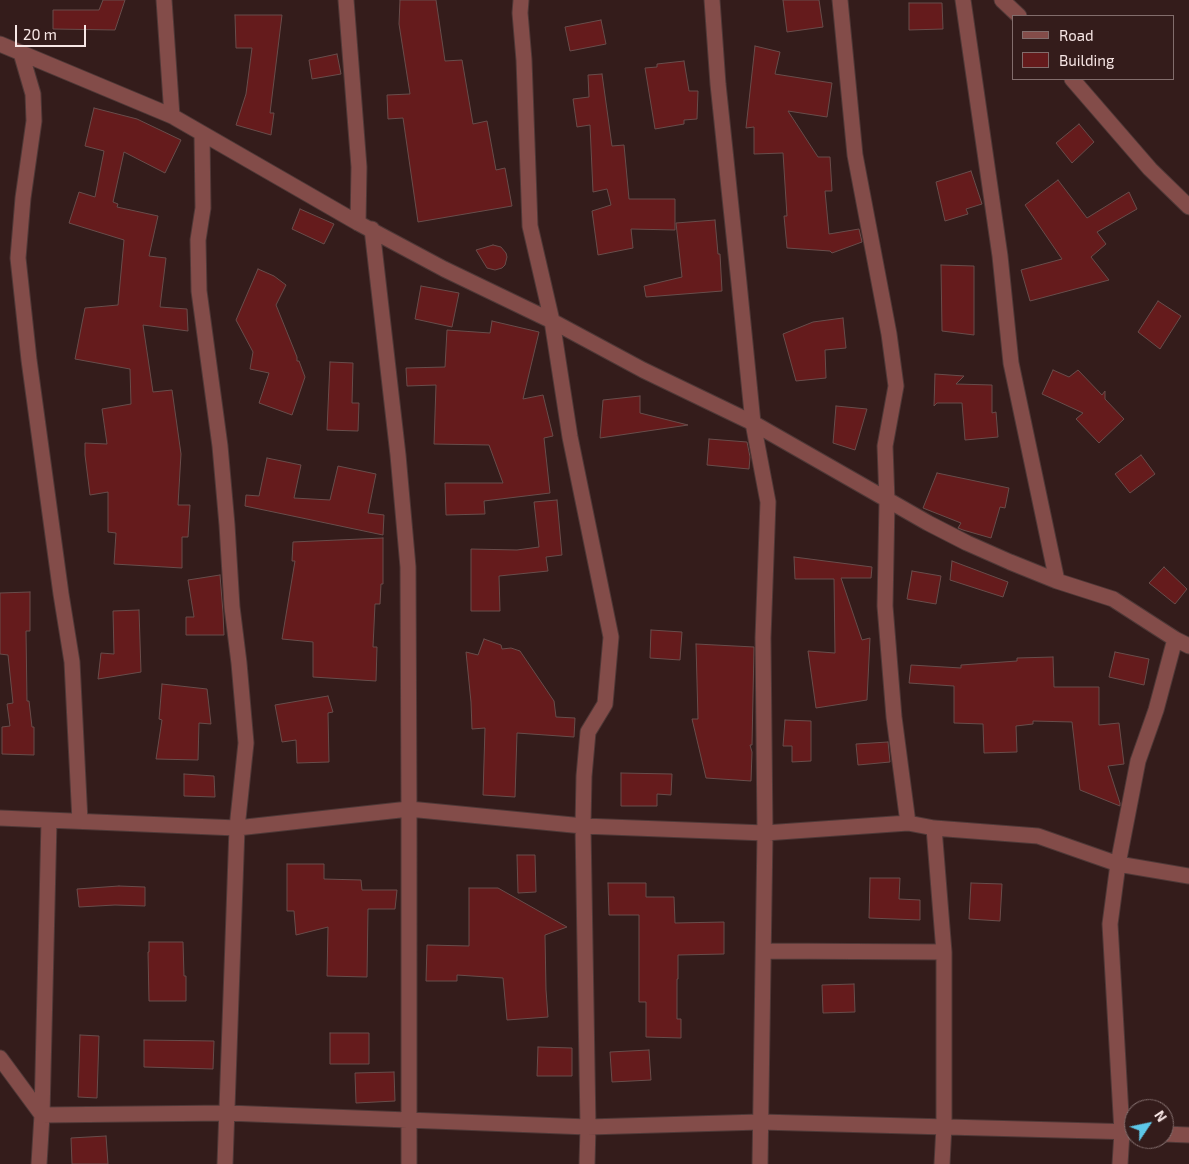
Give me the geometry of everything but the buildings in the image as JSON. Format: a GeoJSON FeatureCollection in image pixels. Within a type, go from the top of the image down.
{"type":"FeatureCollection","features":[{"type":"Feature","properties":{"kind":"street"},"geometry":{"type":"LineString","coordinates":[[164,0],[172,116]]}},
{"type":"Feature","properties":{"kind":"street"},"geometry":{"type":"LineString","coordinates":[[346,0],[365,226],[398,455],[408,567],[409,1164]]}},
{"type":"Feature","properties":{"kind":"street"},"geometry":{"type":"LineString","coordinates":[[521,0],[520,13],[524,60],[530,226],[552,321],[570,437],[611,637],[605,704],[588,732],[584,776],[587,1164]]}},
{"type":"Feature","properties":{"kind":"street"},"geometry":{"type":"LineString","coordinates":[[712,0],[718,84],[753,423],[768,502],[763,638],[765,833],[760,1164]]}},
{"type":"Feature","properties":{"kind":"street"},"geometry":{"type":"LineString","coordinates":[[840,0],[855,155],[889,334],[896,386],[885,446],[887,500],[885,606],[894,717],[908,824]]}},
{"type":"Feature","properties":{"kind":"street"},"geometry":{"type":"LineString","coordinates":[[963,0],[1000,256],[1011,363],[1057,580]]}},
{"type":"Feature","properties":{"kind":"street"},"geometry":{"type":"LineString","coordinates":[[1002,0],[1018,15]]}},
{"type":"Feature","properties":{"kind":"street"},"geometry":{"type":"LineString","coordinates":[[0,44],[172,116],[365,226],[444,268],[552,321],[642,370],[753,423],[887,500],[967,543],[1057,580],[1113,599],[1182,642],[1138,761],[1118,864],[1110,924],[1125,1099]]}},
{"type":"Feature","properties":{"kind":"street"},"geometry":{"type":"LineString","coordinates":[[21,53],[32,94],[34,122],[23,198],[18,258],[29,360],[72,662],[80,821]]}},
{"type":"Feature","properties":{"kind":"street"},"geometry":{"type":"LineString","coordinates":[[1073,80],[1150,169],[1189,206]]}},
{"type":"Feature","properties":{"kind":"street"},"geometry":{"type":"LineString","coordinates":[[202,134],[203,208],[198,240],[199,291],[220,446],[232,607],[246,743],[237,828],[225,1164]]}},
{"type":"Feature","properties":{"kind":"street"},"geometry":{"type":"LineString","coordinates":[[0,818],[237,828],[409,810],[583,826],[765,833],[908,824],[934,828],[1038,836],[1118,864],[1189,876]]}},
{"type":"Feature","properties":{"kind":"street"},"geometry":{"type":"LineString","coordinates":[[39,1164],[42,1115],[49,821]]}},
{"type":"Feature","properties":{"kind":"street"},"geometry":{"type":"LineString","coordinates":[[934,828],[944,952],[944,1126],[942,1164]]}},
{"type":"Feature","properties":{"kind":"street"},"geometry":{"type":"LineString","coordinates":[[764,950],[944,952]]}},
{"type":"Feature","properties":{"kind":"street"},"geometry":{"type":"LineString","coordinates":[[0,1058],[42,1115]]}},
{"type":"Feature","properties":{"kind":"street"},"geometry":{"type":"LineString","coordinates":[[42,1115],[227,1113],[588,1127],[760,1122],[1124,1132]]}},
{"type":"Feature","properties":{"kind":"street"},"geometry":{"type":"LineString","coordinates":[[1174,1135],[1189,1136]]}},
{"type":"Feature","properties":{"kind":"street"},"geometry":{"type":"LineString","coordinates":[[1120,1164],[1124,1148]]}}]}
